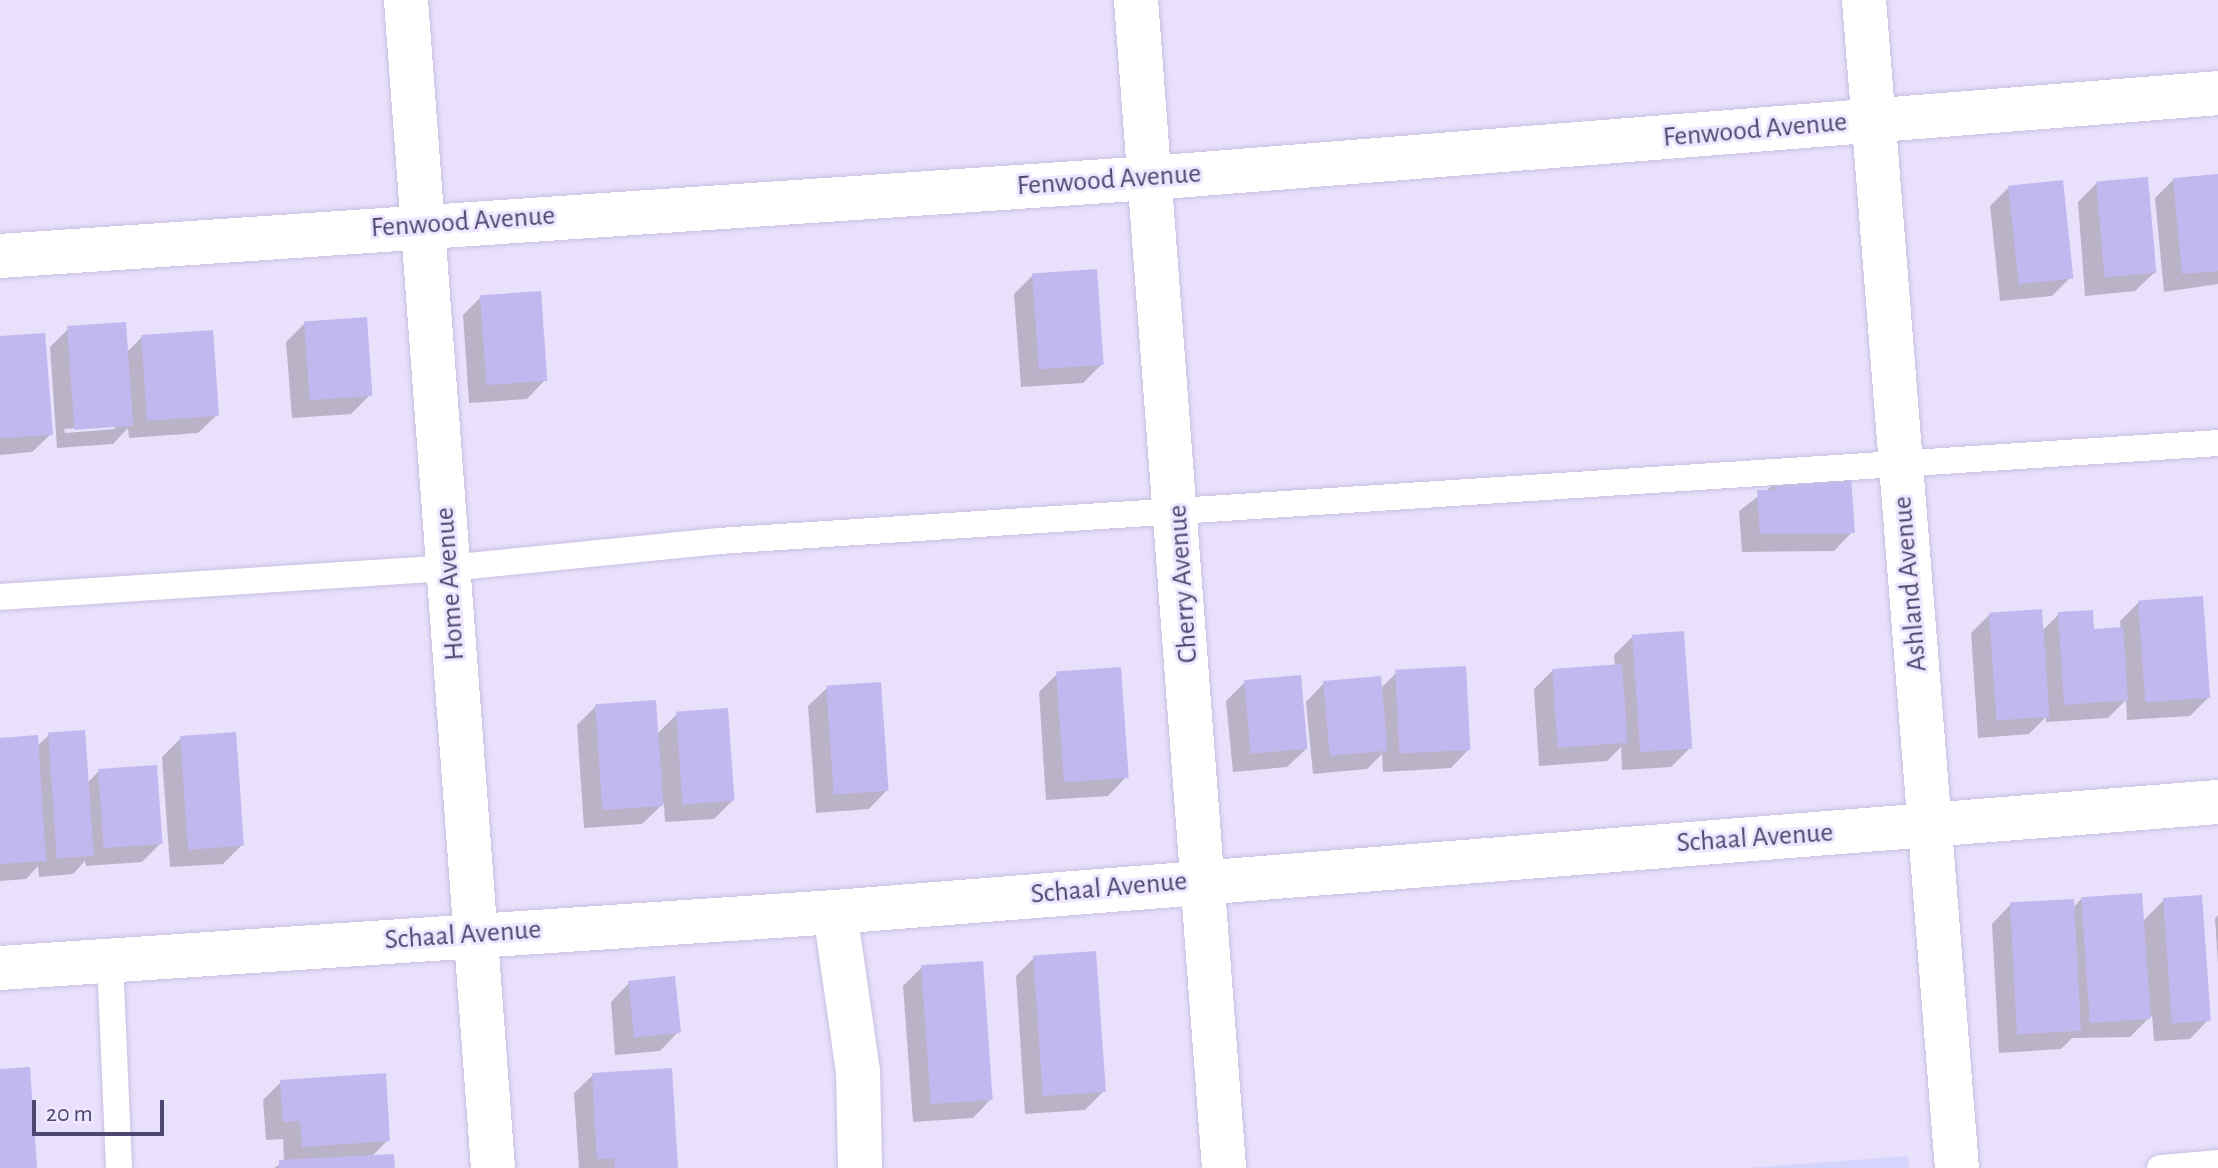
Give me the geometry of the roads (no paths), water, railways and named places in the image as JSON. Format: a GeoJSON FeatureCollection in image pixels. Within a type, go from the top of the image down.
{"type":"FeatureCollection","features":[{"type":"Feature","properties":{"kind":"street","name":"Home Avenue"},"geometry":{"type":"LineString","coordinates":[[406,0],[493,1168]]}},
{"type":"Feature","properties":{"kind":"street","name":"Cherry Avenue"},"geometry":{"type":"LineString","coordinates":[[1136,0],[1178,514],[1224,1168]]}},
{"type":"Feature","properties":{"kind":"street","name":"Ashland Avenue"},"geometry":{"type":"LineString","coordinates":[[1864,0],[1899,463],[1933,824],[1957,1168]]}},
{"type":"Feature","properties":{"kind":"street","name":"Fenwood Avenue"},"geometry":{"type":"LineString","coordinates":[[0,256],[425,224],[1151,178],[2218,93]]}},
{"type":"Feature","properties":{"kind":"street","name":"Schaal Avenue"},"geometry":{"type":"LineString","coordinates":[[0,968],[475,933],[835,912],[1205,880],[2218,802]]}},
{"type":"Feature","properties":{"kind":"street"},"geometry":{"type":"LineString","coordinates":[[835,912],[858,1071],[860,1168]]}},
{"type":"Feature","properties":{"kind":"lane"},"geometry":{"type":"LineString","coordinates":[[0,597],[449,568],[719,541],[1178,514],[2218,443]]}},
{"type":"Feature","properties":{"kind":"lane"},"geometry":{"type":"LineString","coordinates":[[110,961],[119,1168]]}},
{"type":"Feature","properties":{"kind":"lane"},"geometry":{"type":"LineString","coordinates":[[2160,1168],[2218,1163]]}}]}
